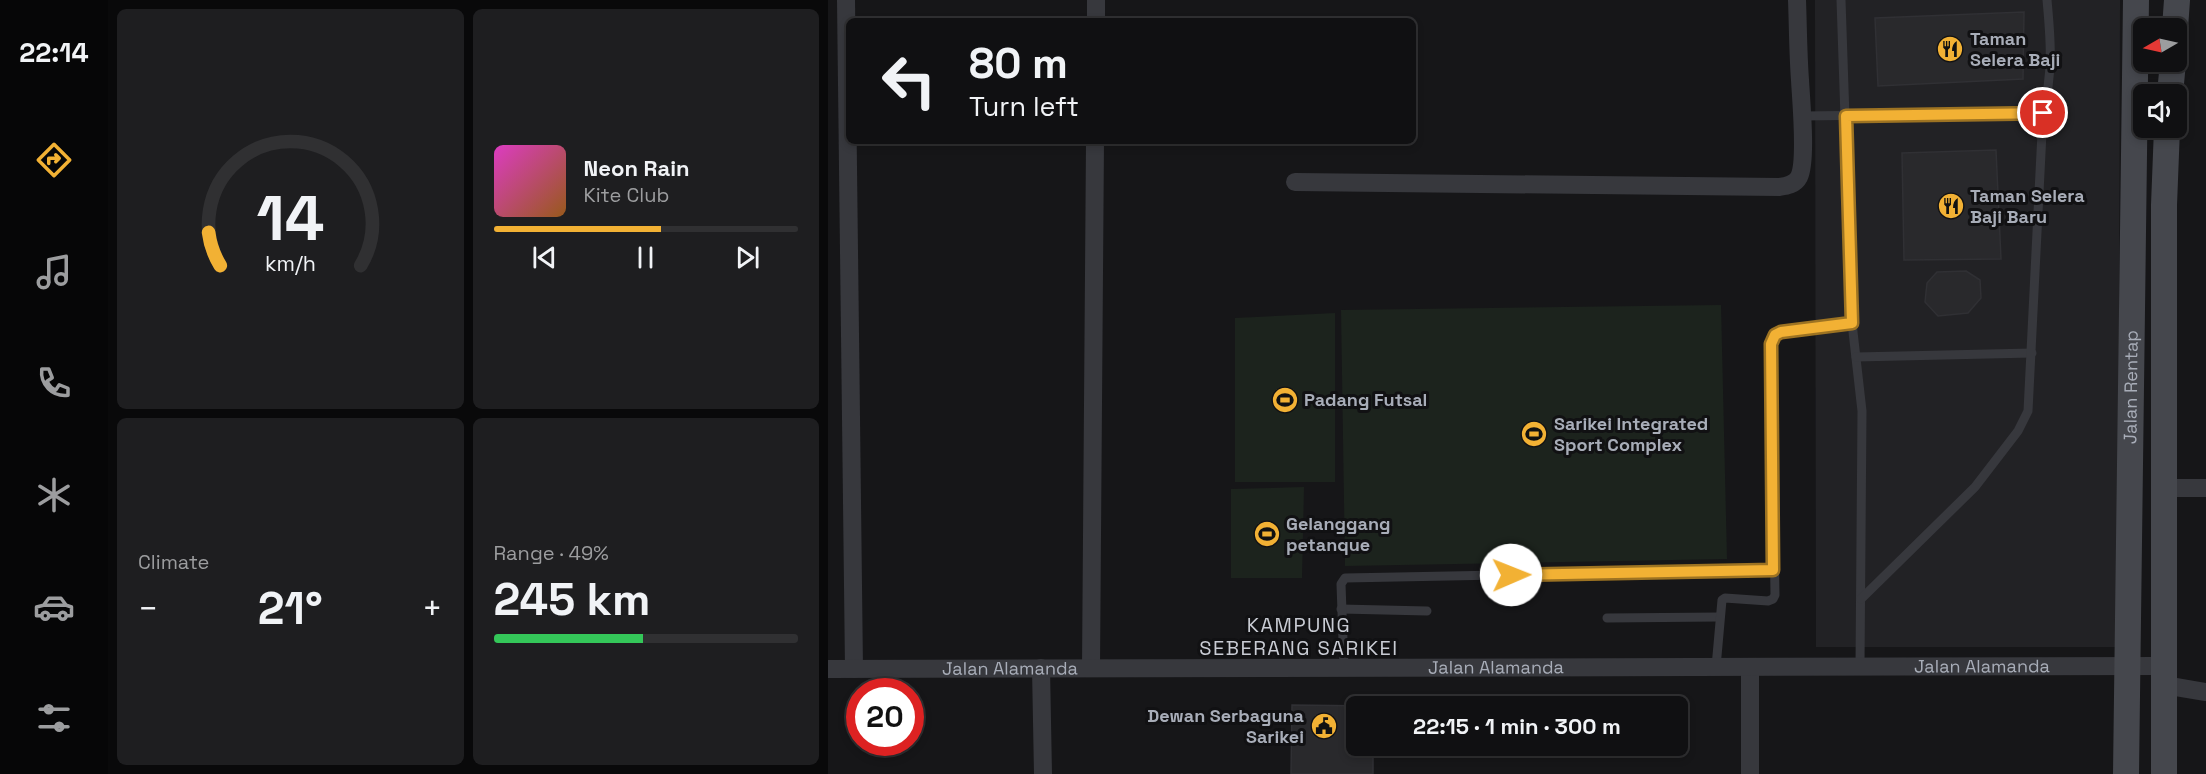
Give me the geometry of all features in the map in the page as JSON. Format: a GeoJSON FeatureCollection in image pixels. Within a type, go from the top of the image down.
{"type":"FeatureCollection","features":[{"type":"Feature","properties":{"kind":"main road","name":"Jalan Rentap"},"geometry":{"type":"LineString","coordinates":[[2126,774],[2136,0]]}},
{"type":"Feature","properties":{"kind":"main road"},"geometry":{"type":"LineString","coordinates":[[2176,18],[2177,0]]}},
{"type":"Feature","properties":{"kind":"main road","name":"Jalan Rentap"},"geometry":{"type":"LineString","coordinates":[[2164,774],[2164,205],[2167,138]]}},
{"type":"Feature","properties":{"kind":"street"},"geometry":{"type":"LineString","coordinates":[[846,0],[846,18]]}},
{"type":"Feature","properties":{"kind":"street"},"geometry":{"type":"LineString","coordinates":[[1096,0],[1096,18]]}},
{"type":"Feature","properties":{"kind":"street"},"geometry":{"type":"LineString","coordinates":[[1295,182],[1779,187],[1790,185],[1800,175],[1803,116],[1797,0]]}},
{"type":"Feature","properties":{"kind":"street"},"geometry":{"type":"LineString","coordinates":[[848,144],[854,669]]}},
{"type":"Feature","properties":{"kind":"street"},"geometry":{"type":"LineString","coordinates":[[1091,668],[1095,144]]}},
{"type":"Feature","properties":{"kind":"street"},"geometry":{"type":"LineString","coordinates":[[2164,488],[2206,488]]}},
{"type":"Feature","properties":{"kind":"street","name":"Jalan Alamanda"},"geometry":{"type":"LineString","coordinates":[[828,669],[2126,666],[2164,675],[2206,692]]}},
{"type":"Feature","properties":{"kind":"street"},"geometry":{"type":"LineString","coordinates":[[1750,667],[1750,774]]}},
{"type":"Feature","properties":{"kind":"street"},"geometry":{"type":"LineString","coordinates":[[1041,668],[1043,774]]}},
{"type":"Feature","properties":{"kind":"lane"},"geometry":{"type":"LineString","coordinates":[[1841,0],[1852,323],[1863,438],[1860,666]]}},
{"type":"Feature","properties":{"kind":"lane"},"geometry":{"type":"LineString","coordinates":[[1861,599],[1975,488],[2018,431],[2028,411],[2043,113],[2050,83],[2047,0]]}},
{"type":"Feature","properties":{"kind":"lane"},"geometry":{"type":"LineString","coordinates":[[1803,116],[2043,113]]}},
{"type":"Feature","properties":{"kind":"lane"},"geometry":{"type":"LineString","coordinates":[[1716,667],[1720,603],[1725,598],[1768,601],[1773,598],[1771,344],[1775,335],[1781,332],[1852,323]]}},
{"type":"Feature","properties":{"kind":"lane"},"geometry":{"type":"LineString","coordinates":[[1856,357],[2032,353]]}},
{"type":"Feature","properties":{"kind":"lane"},"geometry":{"type":"LineString","coordinates":[[1344,668],[1341,584],[1345,578],[1773,570]]}},
{"type":"Feature","properties":{"kind":"lane"},"geometry":{"type":"LineString","coordinates":[[1341,609],[1427,611]]}},
{"type":"Feature","properties":{"kind":"lane"},"geometry":{"type":"LineString","coordinates":[[1607,618],[1719,617]]}},
{"type":"Feature","properties":{"kind":"shaded area"},"geometry":{"type":"Polygon","coordinates":[[[1815,0],[2120,0],[2118,647],[1816,647],[1815,0]]]}},
{"type":"Feature","properties":{"kind":"shaded area","name":"Sarikei Integrated Sport Complex"},"geometry":{"type":"Polygon","coordinates":[[[1721,305],[1727,559],[1345,566],[1341,310],[1721,305]]]}},
{"type":"Feature","properties":{"kind":"shaded area","name":"Padang Futsal"},"geometry":{"type":"Polygon","coordinates":[[[1335,313],[1335,482],[1235,482],[1235,318],[1335,313]]]}},
{"type":"Feature","properties":{"kind":"shaded area","name":"Gelanggang petanque"},"geometry":{"type":"Polygon","coordinates":[[[1304,487],[1302,578],[1231,578],[1231,489],[1304,487]]]}},
{"type":"Feature","properties":{"kind":"building","name":"Taman Selera Baji"},"geometry":{"type":"Polygon","coordinates":[[[2024,12],[2023,79],[1878,86],[1875,18],[2024,12]]]}},
{"type":"Feature","properties":{"kind":"building","name":"Taman Selera Baji Baru"},"geometry":{"type":"Polygon","coordinates":[[[1996,150],[2001,259],[1904,260],[1902,153],[1996,150]]]}},
{"type":"Feature","properties":{"kind":"building"},"geometry":{"type":"Polygon","coordinates":[[[1966,271],[1980,280],[1981,298],[1968,313],[1938,316],[1925,302],[1927,283],[1937,272],[1966,271]]]}},
{"type":"Feature","properties":{"kind":"building","name":"Dewan Serbaguna Sarikei"},"geometry":{"type":"Polygon","coordinates":[[[1292,705],[1346,706],[1346,756],[1373,756],[1373,774],[1291,774],[1292,705]]]}},
{"type":"Feature","properties":{"kind":"place","name":"Taman Selera Baji"},"geometry":{"type":"Point","coordinates":[1950,49]}},
{"type":"Feature","properties":{"kind":"place","name":"Taman Selera Baji Baru"},"geometry":{"type":"Point","coordinates":[1951,206]}},
{"type":"Feature","properties":{"kind":"place","name":"Padang Futsal"},"geometry":{"type":"Point","coordinates":[1285,400]}},
{"type":"Feature","properties":{"kind":"place","name":"Sarikei Integrated Sport Complex"},"geometry":{"type":"Point","coordinates":[1534,434]}},
{"type":"Feature","properties":{"kind":"place","name":"Gelanggang petanque"},"geometry":{"type":"Point","coordinates":[1267,534]}},
{"type":"Feature","properties":{"kind":"place","name":"Dewan Serbaguna Sarikei"},"geometry":{"type":"Point","coordinates":[1324,726]}},
{"type":"Feature","properties":{"kind":"district","name":"KAMPUNG SEBERANG SARIKEI"},"geometry":{"type":"Point","coordinates":[1299,636]}},
{"type":"Feature","properties":{"kind":"route"},"geometry":{"type":"LineString","coordinates":[[1511,575],[1773,570],[1771,344],[1775,335],[1781,332],[1852,323],[1846,116],[2043,113]]}}]}
